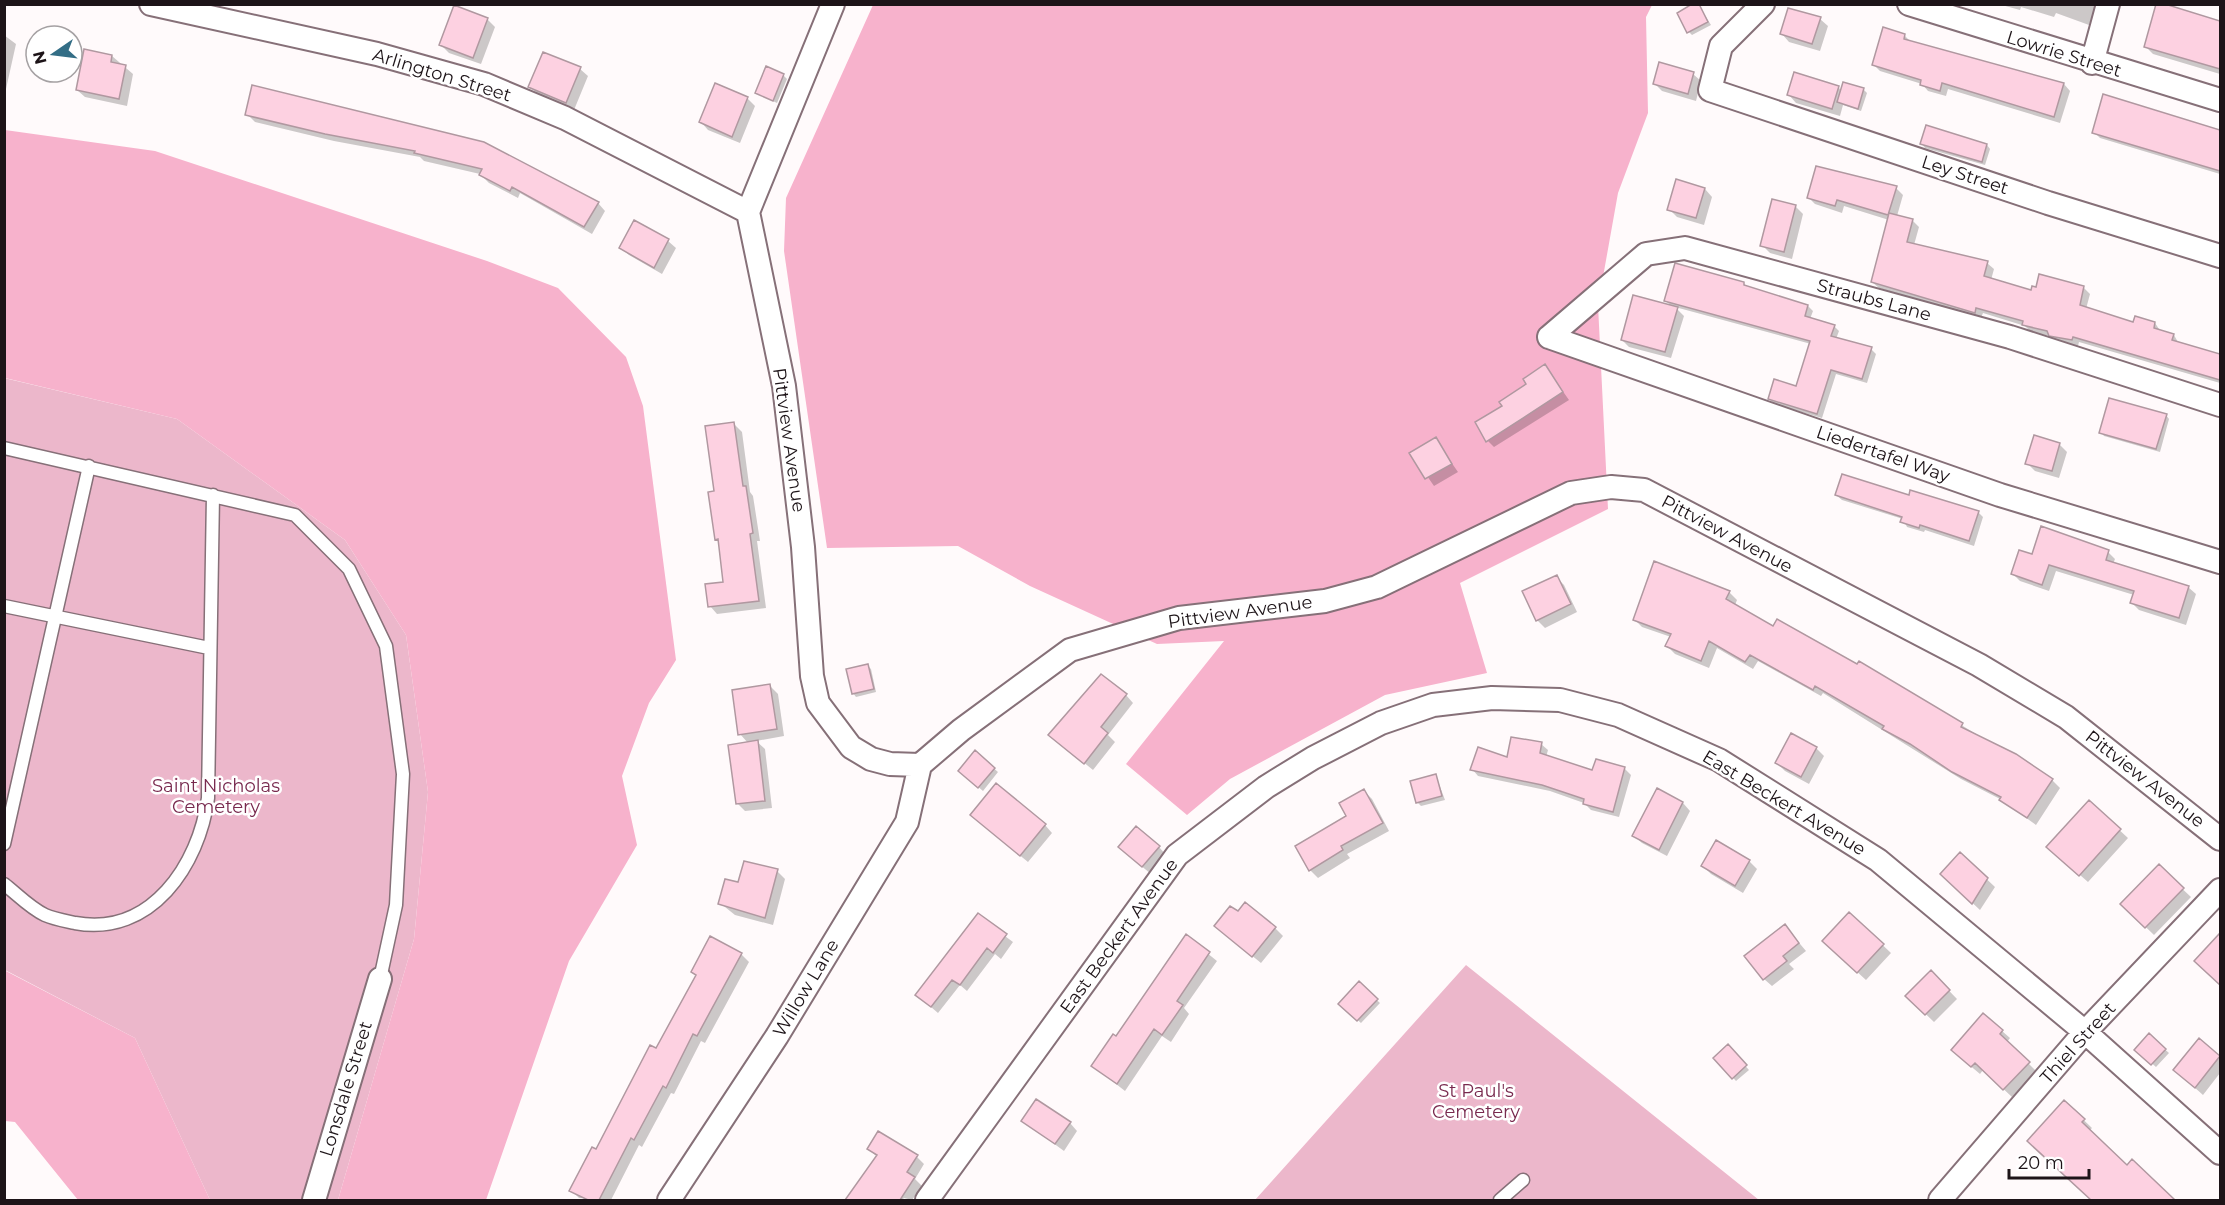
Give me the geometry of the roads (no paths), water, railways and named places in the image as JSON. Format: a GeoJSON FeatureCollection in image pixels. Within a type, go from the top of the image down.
{"type":"FeatureCollection","features":[{"type":"Feature","properties":{"kind":"street","name":"Arlington Street"},"geometry":{"type":"LineString","coordinates":[[150,4],[377,54],[484,84],[565,118],[748,212]]}},
{"type":"Feature","properties":{"kind":"street"},"geometry":{"type":"LineString","coordinates":[[748,212],[834,4]]}},
{"type":"Feature","properties":{"kind":"street","name":"Ley Street"},"geometry":{"type":"LineString","coordinates":[[1763,4],[1721,46],[1710,90],[2048,203],[2220,256]]}},
{"type":"Feature","properties":{"kind":"street","name":"Lowrie Street"},"geometry":{"type":"LineString","coordinates":[[1909,4],[2092,63],[2220,100]]}},
{"type":"Feature","properties":{"kind":"street"},"geometry":{"type":"LineString","coordinates":[[2092,63],[2108,4]]}},
{"type":"Feature","properties":{"kind":"street","name":"Pittview Avenue"},"geometry":{"type":"LineString","coordinates":[[748,212],[784,386],[803,547],[812,676],[818,703],[851,747],[871,759],[890,764],[920,765],[961,730],[1070,650],[1179,618],[1325,601],[1377,587],[1571,493],[1611,487],[1644,490],[1979,665],[2066,717],[2220,839]]}},
{"type":"Feature","properties":{"kind":"street","name":"Straubs Lane"},"geometry":{"type":"LineString","coordinates":[[1549,337],[1646,254],[1685,248],[2010,337],[2220,405]]}},
{"type":"Feature","properties":{"kind":"street","name":"Liedertafel Way"},"geometry":{"type":"LineString","coordinates":[[1549,337],[2000,495],[2220,562]]}},
{"type":"Feature","properties":{"kind":"street","name":"East Beckert Avenue"},"geometry":{"type":"LineString","coordinates":[[927,1200],[1177,855],[1266,787],[1313,758],[1381,723],[1433,705],[1492,698],[1560,700],[1618,715],[1719,760],[1878,860],[2085,1032],[2220,1153]]}},
{"type":"Feature","properties":{"kind":"street","name":"Willow Lane"},"geometry":{"type":"LineString","coordinates":[[669,1200],[777,1036],[908,822],[920,765]]}},
{"type":"Feature","properties":{"kind":"street","name":"Thiel Street"},"geometry":{"type":"LineString","coordinates":[[1940,1200],[2085,1032],[2220,890]]}},
{"type":"Feature","properties":{"kind":"street","name":"Lonsdale Street"},"geometry":{"type":"LineString","coordinates":[[314,1200],[380,979]]}},
{"type":"Feature","properties":{"kind":"lane"},"geometry":{"type":"LineString","coordinates":[[4,448],[295,515],[349,569],[386,645],[403,774],[396,905],[380,979]]}},
{"type":"Feature","properties":{"kind":"lane"},"geometry":{"type":"LineString","coordinates":[[4,844],[57,617],[89,466]]}},
{"type":"Feature","properties":{"kind":"lane"},"geometry":{"type":"LineString","coordinates":[[4,884],[44,915],[89,926],[108,925],[147,910],[176,882],[204,825],[208,798],[213,495]]}},
{"type":"Feature","properties":{"kind":"lane"},"geometry":{"type":"LineString","coordinates":[[4,606],[209,648]]}},
{"type":"Feature","properties":{"kind":"lane"},"geometry":{"type":"LineString","coordinates":[[1500,1200],[1523,1180]]}},
{"type":"Feature","properties":{"kind":"park label","name":"Saint Nicholas Cemetery"},"geometry":{"type":"Point","coordinates":[216,796]}},
{"type":"Feature","properties":{"kind":"park label","name":"St Paul's Cemetery"},"geometry":{"type":"Point","coordinates":[1476,1101]}}]}
